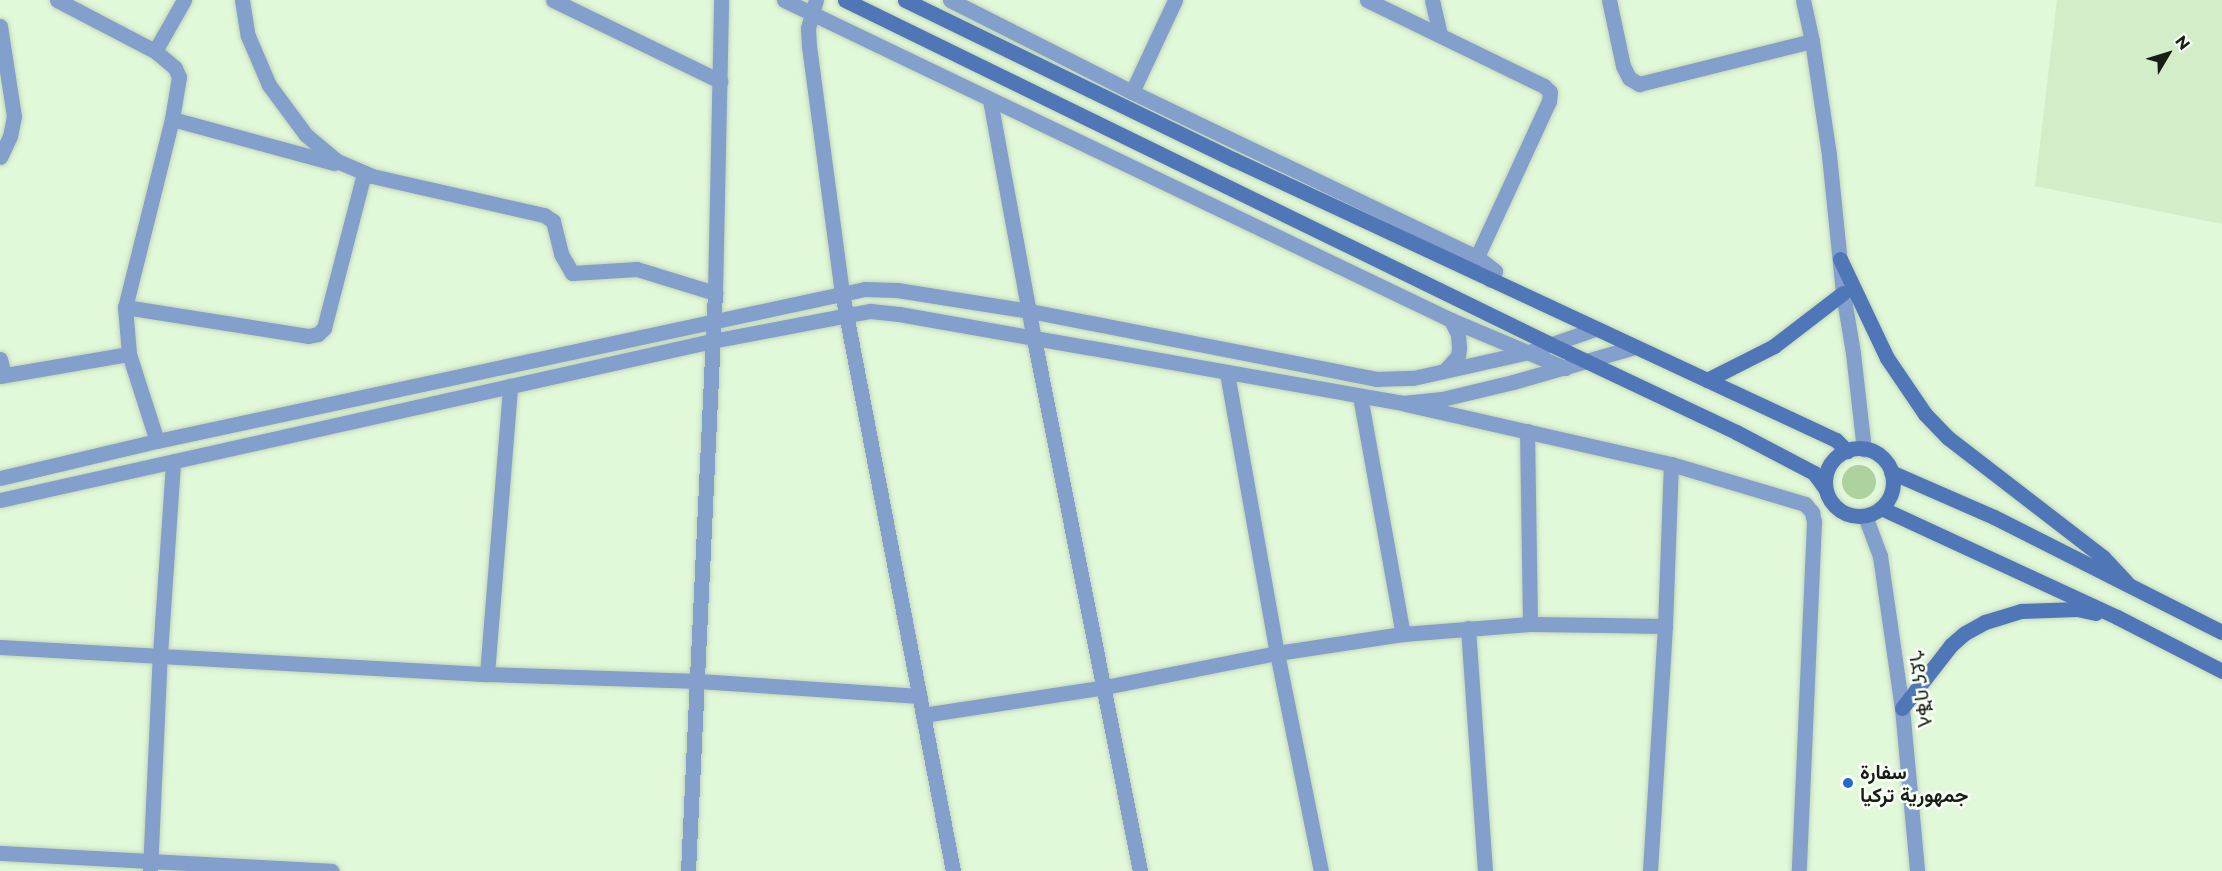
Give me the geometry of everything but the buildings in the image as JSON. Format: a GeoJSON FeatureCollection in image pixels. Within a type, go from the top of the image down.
{"type":"FeatureCollection","features":[{"type":"Feature","properties":{"kind":"main road"},"geometry":{"type":"LineString","coordinates":[[845,0],[1789,459],[1814,473],[1829,498],[1844,513],[1865,516],[1881,508],[1892,489],[1891,472],[1881,457],[1864,449],[1847,451],[1832,462],[1825,479],[1825,488]]}},
{"type":"Feature","properties":{"kind":"main road"},"geometry":{"type":"LineString","coordinates":[[905,0],[1595,330],[1836,440],[1847,451]]}},
{"type":"Feature","properties":{"kind":"main road"},"geometry":{"type":"LineString","coordinates":[[1840,260],[1887,358],[1925,414],[1947,438],[2103,558],[2127,583]]}},
{"type":"Feature","properties":{"kind":"main road"},"geometry":{"type":"LineString","coordinates":[[1707,380],[1774,346],[1843,293]]}},
{"type":"Feature","properties":{"kind":"main road"},"geometry":{"type":"LineString","coordinates":[[1891,472],[1994,517],[2222,632]]}},
{"type":"Feature","properties":{"kind":"main road"},"geometry":{"type":"LineString","coordinates":[[1881,508],[2117,617],[2222,671]]}},
{"type":"Feature","properties":{"kind":"main road"},"geometry":{"type":"LineString","coordinates":[[1902,708],[1951,645],[1965,633],[1985,622],[2021,611],[2038,610],[2077,609],[2117,617]]}},
{"type":"Feature","properties":{"kind":"street"},"geometry":{"type":"LineString","coordinates":[[57,0],[155,51],[175,68],[179,77],[172,119],[125,307],[129,354],[157,441]]}},
{"type":"Feature","properties":{"kind":"street"},"geometry":{"type":"LineString","coordinates":[[155,51],[184,0]]}},
{"type":"Feature","properties":{"kind":"street"},"geometry":{"type":"LineString","coordinates":[[242,0],[255,57],[292,120],[321,150],[359,171]]}},
{"type":"Feature","properties":{"kind":"street"},"geometry":{"type":"LineString","coordinates":[[553,0],[720,81]]}},
{"type":"Feature","properties":{"kind":"street"},"geometry":{"type":"LineString","coordinates":[[688,871],[699,681],[712,321],[716,293],[721,0]]}},
{"type":"Feature","properties":{"kind":"street"},"geometry":{"type":"LineString","coordinates":[[784,0],[814,7],[990,100],[1451,320],[1566,368]]}},
{"type":"Feature","properties":{"kind":"street"},"geometry":{"type":"LineString","coordinates":[[950,0],[1132,92],[1477,258],[1495,271],[1490,280]]}},
{"type":"Feature","properties":{"kind":"street"},"geometry":{"type":"LineString","coordinates":[[1132,92],[1175,0]]}},
{"type":"Feature","properties":{"kind":"street"},"geometry":{"type":"LineString","coordinates":[[1366,0],[1544,86],[1550,92],[1549,101],[1477,258]]}},
{"type":"Feature","properties":{"kind":"street"},"geometry":{"type":"LineString","coordinates":[[1432,0],[1440,34]]}},
{"type":"Feature","properties":{"kind":"street"},"geometry":{"type":"LineString","coordinates":[[1609,0],[1623,66],[1629,78],[1639,84],[1812,41]]}},
{"type":"Feature","properties":{"kind":"street"},"geometry":{"type":"LineString","coordinates":[[1803,0],[1812,41],[1829,154],[1843,293],[1853,353],[1864,449]]}},
{"type":"Feature","properties":{"kind":"street"},"geometry":{"type":"LineString","coordinates":[[814,7],[808,28],[809,46],[846,314],[953,871]]}},
{"type":"Feature","properties":{"kind":"street"},"geometry":{"type":"LineString","coordinates":[[0,26],[15,116],[10,136],[0,157]]}},
{"type":"Feature","properties":{"kind":"street"},"geometry":{"type":"LineString","coordinates":[[990,100],[1034,339],[1140,871]]}},
{"type":"Feature","properties":{"kind":"street"},"geometry":{"type":"LineString","coordinates":[[172,119],[359,171],[544,215],[553,220],[561,254],[572,273],[637,269],[716,293]]}},
{"type":"Feature","properties":{"kind":"street"},"geometry":{"type":"LineString","coordinates":[[125,307],[308,336],[318,334],[324,328],[359,171]]}},
{"type":"Feature","properties":{"kind":"street"},"geometry":{"type":"LineString","coordinates":[[0,478],[157,441],[865,289],[897,290],[1030,311],[1376,379],[1413,378],[1529,352],[1595,330]]}},
{"type":"Feature","properties":{"kind":"street"},"geometry":{"type":"LineString","coordinates":[[0,500],[846,314],[887,312],[1403,403],[1671,464],[1805,504],[1812,512],[1814,522],[1799,871]]}},
{"type":"Feature","properties":{"kind":"street"},"geometry":{"type":"LineString","coordinates":[[1444,371],[1458,356],[1458,334],[1451,320]]}},
{"type":"Feature","properties":{"kind":"street"},"geometry":{"type":"LineString","coordinates":[[1403,403],[1442,399],[1566,368],[1635,347]]}},
{"type":"Feature","properties":{"kind":"street"},"geometry":{"type":"LineString","coordinates":[[0,359],[2,376],[129,354]]}},
{"type":"Feature","properties":{"kind":"street"},"geometry":{"type":"LineString","coordinates":[[1227,373],[1277,653],[1321,871]]}},
{"type":"Feature","properties":{"kind":"street"},"geometry":{"type":"LineString","coordinates":[[487,674],[510,387]]}},
{"type":"Feature","properties":{"kind":"street"},"geometry":{"type":"LineString","coordinates":[[1360,396],[1403,634]]}},
{"type":"Feature","properties":{"kind":"street"},"geometry":{"type":"LineString","coordinates":[[1527,431],[1530,624]]}},
{"type":"Feature","properties":{"kind":"street"},"geometry":{"type":"LineString","coordinates":[[150,867],[160,654],[173,461]]}},
{"type":"Feature","properties":{"kind":"street"},"geometry":{"type":"LineString","coordinates":[[1650,871],[1665,626],[1671,464]]}},
{"type":"Feature","properties":{"kind":"street","name":"ጎደና ባቕላ"},"geometry":{"type":"LineString","coordinates":[[1865,516],[1880,556],[1902,708],[1917,871]]}},
{"type":"Feature","properties":{"kind":"street"},"geometry":{"type":"LineString","coordinates":[[923,715],[1105,687],[1277,653],[1403,634],[1530,624],[1665,626]]}},
{"type":"Feature","properties":{"kind":"street"},"geometry":{"type":"LineString","coordinates":[[1468,628],[1485,871]]}},
{"type":"Feature","properties":{"kind":"street"},"geometry":{"type":"LineString","coordinates":[[0,647],[160,654],[487,674],[699,681],[919,696]]}},
{"type":"Feature","properties":{"kind":"street"},"geometry":{"type":"LineString","coordinates":[[0,853],[150,867],[332,871]]}},
{"type":"Feature","properties":{"kind":"shaded area"},"geometry":{"type":"Polygon","coordinates":[[[2057,0],[2222,0],[2222,224],[2035,186],[2057,0]]]}},
{"type":"Feature","properties":{"kind":"shaded area"},"geometry":{"type":"Polygon","coordinates":[[[1859,465],[1871,470],[1876,482],[1871,494],[1859,499],[1847,494],[1842,482],[1847,470],[1859,465]]]}},
{"type":"Feature","properties":{"kind":"place","name":"سفارة جمهورية تركيا"},"geometry":{"type":"Point","coordinates":[1848,783]}}]}
